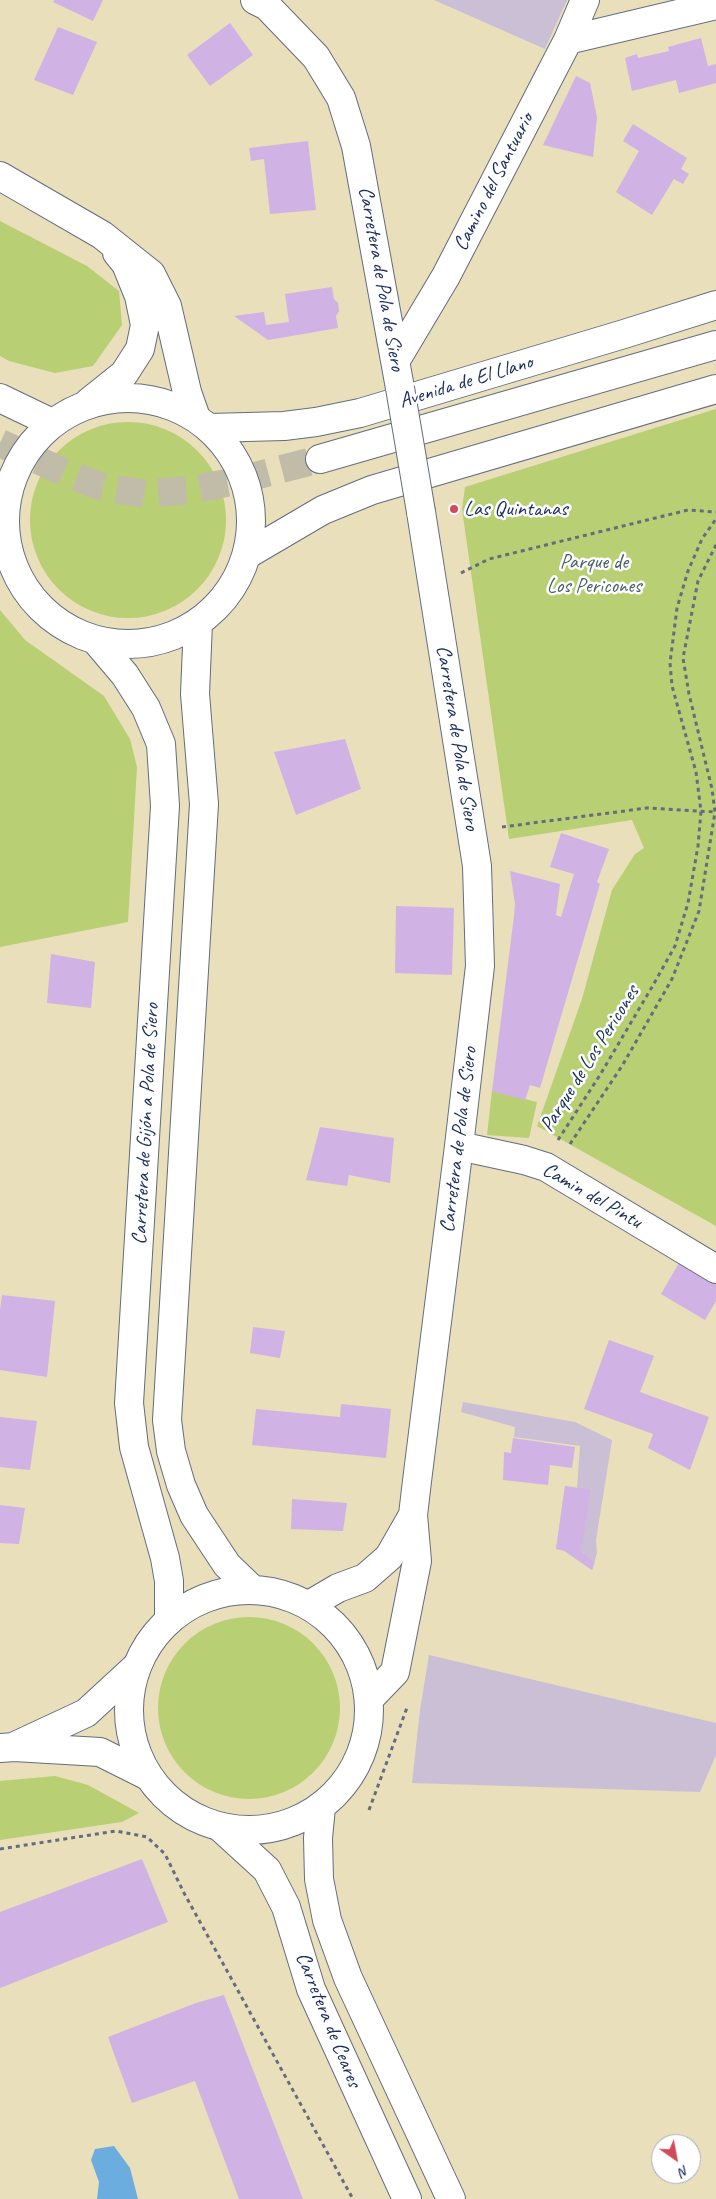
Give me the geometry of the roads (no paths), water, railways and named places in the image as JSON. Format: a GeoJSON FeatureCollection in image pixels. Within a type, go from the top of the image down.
{"type":"FeatureCollection","features":[{"type":"Feature","properties":{"kind":"main road","name":"Carretera de Pola de Siero"},"geometry":{"type":"LineString","coordinates":[[255,0],[266,6],[316,57],[341,98],[356,146],[396,360],[425,531],[477,866],[480,966],[413,1515],[417,1561],[395,1672],[370,1698]]}},
{"type":"Feature","properties":{"kind":"main road","name":"Camino del Santuario"},"geometry":{"type":"LineString","coordinates":[[396,360],[446,276],[568,40],[585,0]]}},
{"type":"Feature","properties":{"kind":"main road"},"geometry":{"type":"LineString","coordinates":[[568,40],[716,5]]}},
{"type":"Feature","properties":{"kind":"main road"},"geometry":{"type":"LineString","coordinates":[[0,176],[102,234],[150,274],[167,306],[187,392],[203,421],[233,454],[247,486],[252,520],[248,554],[229,593],[198,623],[164,640],[126,645],[97,642],[60,625],[35,604],[17,577],[3,543],[6,500],[22,458],[52,424],[86,405],[124,374],[140,350],[145,325],[138,296],[126,264],[102,234]]}},
{"type":"Feature","properties":{"kind":"main road","name":"Avenida de El Llano"},"geometry":{"type":"LineString","coordinates":[[203,421],[284,426],[360,413],[716,305]]}},
{"type":"Feature","properties":{"kind":"main road"},"geometry":{"type":"LineString","coordinates":[[320,459],[716,345]]}},
{"type":"Feature","properties":{"kind":"main road"},"geometry":{"type":"LineString","coordinates":[[248,554],[323,510],[372,490],[716,389]]}},
{"type":"Feature","properties":{"kind":"main road"},"geometry":{"type":"LineString","coordinates":[[86,405],[124,397],[150,398],[173,404],[203,421]]}},
{"type":"Feature","properties":{"kind":"main road"},"geometry":{"type":"LineString","coordinates":[[0,398],[52,424]]}},
{"type":"Feature","properties":{"kind":"main road","name":"Carretera de Gijón a Pola de Siero"},"geometry":{"type":"LineString","coordinates":[[198,623],[195,694],[204,804],[167,1420],[171,1451],[181,1486],[194,1515],[227,1565],[252,1589]]}},
{"type":"Feature","properties":{"kind":"main road","name":"Carretera de Gijón a Pola de Siero"},"geometry":{"type":"LineString","coordinates":[[97,642],[125,675],[146,708],[160,744],[165,798],[129,1403],[134,1447],[165,1558],[169,1581],[169,1620]]}},
{"type":"Feature","properties":{"kind":"main road","name":"Camin del Pintu"},"geometry":{"type":"LineString","coordinates":[[459,1146],[524,1160],[546,1167],[716,1269]]}},
{"type":"Feature","properties":{"kind":"main road","name":"Carretera de Pola de Siero"},"geometry":{"type":"LineString","coordinates":[[309,1605],[338,1588],[365,1578],[389,1558],[413,1515]]}},
{"type":"Feature","properties":{"kind":"main road"},"geometry":{"type":"LineString","coordinates":[[252,1589],[281,1593],[309,1605],[339,1628],[360,1661],[370,1698],[369,1729],[360,1759],[344,1785],[321,1807],[290,1824],[256,1830],[221,1828],[193,1817],[168,1800],[148,1776],[136,1750],[129,1723],[130,1694],[137,1666],[150,1642],[169,1620],[194,1603],[222,1593],[252,1589]]}},
{"type":"Feature","properties":{"kind":"main road"},"geometry":{"type":"LineString","coordinates":[[7,1748],[86,1713],[137,1666]]}},
{"type":"Feature","properties":{"kind":"main road"},"geometry":{"type":"LineString","coordinates":[[7,1748],[100,1752],[148,1776]]}},
{"type":"Feature","properties":{"kind":"main road","name":"Carretera de Ceares"},"geometry":{"type":"LineString","coordinates":[[321,1807],[318,1838],[319,1879],[327,1920],[348,1978],[450,2199]]}},
{"type":"Feature","properties":{"kind":"main road","name":"Carretera de Ceares"},"geometry":{"type":"LineString","coordinates":[[221,1828],[267,1870],[282,1900],[311,1989],[407,2199]]}},
{"type":"Feature","properties":{"kind":"water"},"geometry":{"type":"Polygon","coordinates":[[[114,2146],[130,2168],[138,2199],[97,2199],[99,2182],[91,2160],[95,2149],[114,2146]]]}},
{"type":"Feature","properties":{"kind":"tunnel"},"geometry":{"type":"LineString","coordinates":[[0,443],[102,487],[145,494],[189,490],[232,482],[320,459]]}},
{"type":"Feature","properties":{"kind":"place","name":"Las Quintanas"},"geometry":{"type":"Point","coordinates":[454,509]}},
{"type":"Feature","properties":{"kind":"park label","name":"Parque de Los Pericones"},"geometry":{"type":"Point","coordinates":[594,574]}}]}
